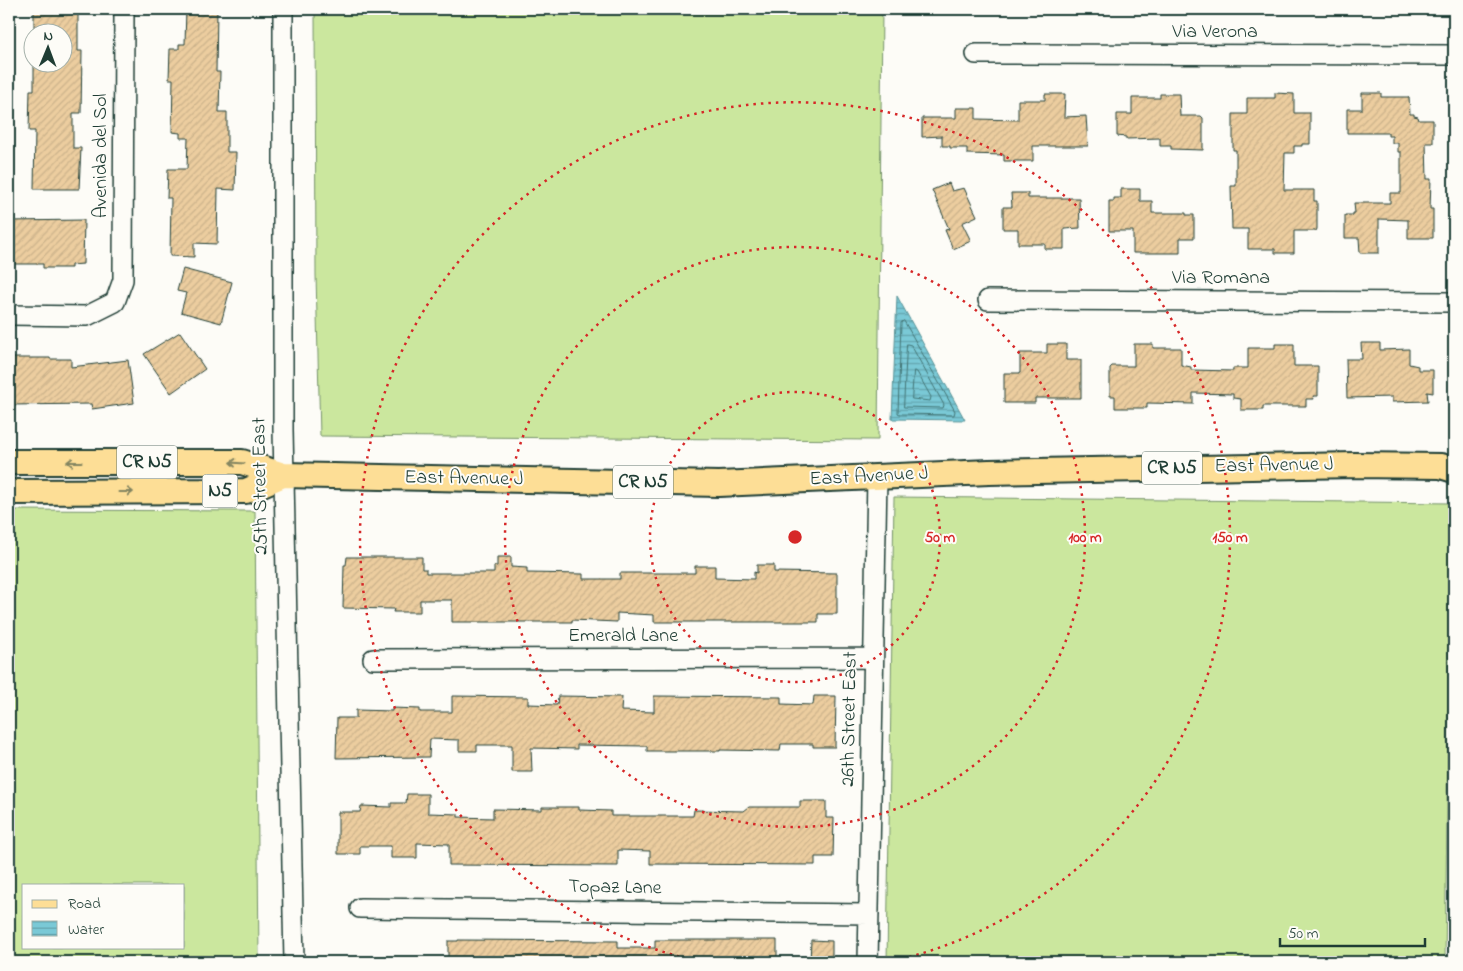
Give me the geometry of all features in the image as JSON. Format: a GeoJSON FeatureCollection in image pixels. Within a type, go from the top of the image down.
{"type":"FeatureCollection","features":[{"type":"Feature","properties":{"kind":"main road","name":"East Avenue J"},"geometry":{"type":"LineString","coordinates":[[9,462],[242,462],[284,476],[719,484],[998,472],[1355,465],[1441,466],[1454,470]]}},
{"type":"Feature","properties":{"kind":"main road","name":"East Avenue J"},"geometry":{"type":"LineString","coordinates":[[9,492],[246,491],[284,476]]}},
{"type":"Feature","properties":{"kind":"street","name":"Avenida del Sol"},"geometry":{"type":"LineString","coordinates":[[9,315],[87,316],[115,302],[123,280],[124,9]]}},
{"type":"Feature","properties":{"kind":"street","name":"25th Street East"},"geometry":{"type":"LineString","coordinates":[[283,9],[284,476],[294,962]]}},
{"type":"Feature","properties":{"kind":"street","name":"Via Verona"},"geometry":{"type":"LineString","coordinates":[[976,54],[1454,55]]}},
{"type":"Feature","properties":{"kind":"street","name":"Via Romana"},"geometry":{"type":"LineString","coordinates":[[988,300],[1454,302]]}},
{"type":"Feature","properties":{"kind":"street","name":"26th Street East"},"geometry":{"type":"LineString","coordinates":[[868,962],[877,476]]}},
{"type":"Feature","properties":{"kind":"street","name":"Emerald Lane"},"geometry":{"type":"LineString","coordinates":[[373,659],[874,658]]}},
{"type":"Feature","properties":{"kind":"street","name":"Topaz Lane"},"geometry":{"type":"LineString","coordinates":[[360,908],[869,914]]}},
{"type":"Feature","properties":{"kind":"green space"},"geometry":{"type":"Polygon","coordinates":[[[315,9],[882,9],[878,440],[320,436],[316,275],[315,9]]]}},
{"type":"Feature","properties":{"kind":"green space"},"geometry":{"type":"Polygon","coordinates":[[[894,497],[1451,503],[1445,962],[887,962],[894,497]]]}},
{"type":"Feature","properties":{"kind":"green space"},"geometry":{"type":"Polygon","coordinates":[[[9,510],[255,511],[259,962],[9,962],[9,510]]]}},
{"type":"Feature","properties":{"kind":"water"},"geometry":{"type":"Polygon","coordinates":[[[897,296],[965,420],[892,419],[897,296]]]}},
{"type":"Feature","properties":{"kind":"building"},"geometry":{"type":"Polygon","coordinates":[[[34,9],[78,9],[78,51],[82,51],[81,113],[73,113],[73,148],[81,148],[79,189],[34,189],[35,131],[29,131],[30,90],[34,90],[34,72],[72,72],[72,22],[34,22],[34,9]]]}},
{"type":"Feature","properties":{"kind":"building"},"geometry":{"type":"Polygon","coordinates":[[[186,9],[217,9],[216,72],[220,72],[219,112],[227,112],[227,152],[236,152],[235,190],[218,189],[217,244],[194,243],[194,257],[170,256],[171,198],[167,198],[168,169],[187,169],[188,138],[180,138],[180,133],[172,132],[173,79],[169,79],[170,49],[179,49],[179,44],[185,44],[186,9]]]}},
{"type":"Feature","properties":{"kind":"building"},"geometry":{"type":"Polygon","coordinates":[[[1275,93],[1294,94],[1294,113],[1310,113],[1310,144],[1294,146],[1294,153],[1285,153],[1284,190],[1314,190],[1314,201],[1317,201],[1317,229],[1316,231],[1294,231],[1294,253],[1275,253],[1275,249],[1248,249],[1248,229],[1232,229],[1231,186],[1236,186],[1233,114],[1247,114],[1247,98],[1275,98],[1275,93]]]}},
{"type":"Feature","properties":{"kind":"building"},"geometry":{"type":"Polygon","coordinates":[[[1362,93],[1381,93],[1381,97],[1409,97],[1410,114],[1414,114],[1419,120],[1433,120],[1433,143],[1426,143],[1427,179],[1431,179],[1430,209],[1433,209],[1433,238],[1408,238],[1408,220],[1379,219],[1379,253],[1360,253],[1359,238],[1345,238],[1345,215],[1353,215],[1355,213],[1354,203],[1390,203],[1390,193],[1401,193],[1401,152],[1398,152],[1398,143],[1392,143],[1392,136],[1388,136],[1388,133],[1347,133],[1347,109],[1362,109],[1362,93]]]}},
{"type":"Feature","properties":{"kind":"building"},"geometry":{"type":"Polygon","coordinates":[[[1045,94],[1065,94],[1064,117],[1086,116],[1088,146],[1033,146],[1033,161],[1004,161],[1004,155],[967,154],[967,148],[942,146],[942,136],[922,137],[922,118],[956,118],[956,108],[976,108],[976,119],[1018,120],[1018,100],[1045,100],[1045,94]]]}},
{"type":"Feature","properties":{"kind":"building"},"geometry":{"type":"Polygon","coordinates":[[[1160,94],[1179,94],[1180,116],[1201,116],[1203,118],[1203,150],[1171,149],[1171,146],[1160,146],[1160,138],[1126,139],[1126,137],[1117,136],[1117,114],[1132,114],[1132,98],[1160,98],[1160,94]]]}},
{"type":"Feature","properties":{"kind":"building"},"geometry":{"type":"Polygon","coordinates":[[[949,183],[952,191],[964,188],[977,216],[962,223],[971,241],[953,249],[945,230],[949,229],[932,190],[949,183]]]}},
{"type":"Feature","properties":{"kind":"building"},"geometry":{"type":"Polygon","coordinates":[[[1121,189],[1140,189],[1140,201],[1152,201],[1152,213],[1186,213],[1186,215],[1194,215],[1194,238],[1180,238],[1180,253],[1133,253],[1133,231],[1109,231],[1109,201],[1114,201],[1114,198],[1121,198],[1121,189]]]}},
{"type":"Feature","properties":{"kind":"building"},"geometry":{"type":"Polygon","coordinates":[[[1011,193],[1028,193],[1028,198],[1079,198],[1080,228],[1064,229],[1064,249],[1045,249],[1045,244],[1018,244],[1018,229],[1003,229],[1003,207],[1012,207],[1011,193]]]}},
{"type":"Feature","properties":{"kind":"building"},"geometry":{"type":"Polygon","coordinates":[[[84,220],[83,264],[71,265],[71,268],[43,268],[43,264],[9,264],[9,221],[84,220]]]}},
{"type":"Feature","properties":{"kind":"building"},"geometry":{"type":"Polygon","coordinates":[[[183,269],[232,282],[221,323],[181,312],[186,293],[177,291],[183,269]]]}},
{"type":"Feature","properties":{"kind":"building"},"geometry":{"type":"Polygon","coordinates":[[[180,332],[205,369],[171,393],[144,354],[180,332]]]}},
{"type":"Feature","properties":{"kind":"building"},"geometry":{"type":"Polygon","coordinates":[[[1361,343],[1380,343],[1380,350],[1409,349],[1409,364],[1418,366],[1418,370],[1433,370],[1433,393],[1427,392],[1428,401],[1392,402],[1392,397],[1347,398],[1346,359],[1362,359],[1361,343]]]}},
{"type":"Feature","properties":{"kind":"building"},"geometry":{"type":"Polygon","coordinates":[[[1047,344],[1066,344],[1066,360],[1081,360],[1081,398],[1035,398],[1035,403],[1004,403],[1004,373],[1020,373],[1020,353],[1047,353],[1047,344]]]}},
{"type":"Feature","properties":{"kind":"building"},"geometry":{"type":"Polygon","coordinates":[[[1134,344],[1153,344],[1153,348],[1181,348],[1181,365],[1191,367],[1191,370],[1233,371],[1233,368],[1248,368],[1248,348],[1275,348],[1275,344],[1294,344],[1294,366],[1318,366],[1318,396],[1313,396],[1314,399],[1306,399],[1306,406],[1263,406],[1263,410],[1241,410],[1241,399],[1233,398],[1233,394],[1193,393],[1193,404],[1147,403],[1147,408],[1115,408],[1115,396],[1110,396],[1110,368],[1112,366],[1134,366],[1134,344]]]}},
{"type":"Feature","properties":{"kind":"building"},"geometry":{"type":"Polygon","coordinates":[[[9,358],[71,359],[71,367],[128,360],[134,403],[92,409],[91,404],[9,405],[9,358]]]}},
{"type":"Feature","properties":{"kind":"building"},"geometry":{"type":"Polygon","coordinates":[[[347,557],[422,557],[422,569],[426,569],[426,573],[494,573],[494,566],[497,566],[497,557],[511,557],[511,567],[527,568],[527,573],[583,574],[583,579],[620,579],[620,573],[695,573],[695,566],[715,566],[715,578],[754,579],[754,572],[757,573],[757,565],[774,565],[774,572],[837,573],[837,614],[818,614],[818,622],[654,622],[654,615],[617,613],[617,622],[572,620],[572,622],[452,622],[452,600],[420,600],[420,612],[393,612],[394,609],[343,608],[344,565],[346,565],[347,557]]]}},
{"type":"Feature","properties":{"kind":"building"},"geometry":{"type":"Polygon","coordinates":[[[452,696],[528,697],[528,704],[557,705],[558,696],[622,697],[621,711],[654,712],[654,696],[781,697],[781,704],[813,705],[814,696],[836,696],[835,747],[813,747],[813,744],[781,744],[780,751],[647,751],[647,746],[577,745],[577,749],[531,748],[532,772],[512,772],[512,745],[477,745],[477,751],[459,751],[459,740],[430,739],[429,757],[336,758],[337,718],[356,718],[356,710],[392,711],[392,708],[420,709],[420,712],[452,712],[452,696]]]}},
{"type":"Feature","properties":{"kind":"building"},"geometry":{"type":"Polygon","coordinates":[[[407,794],[428,794],[428,813],[458,814],[458,817],[493,818],[493,809],[542,810],[542,807],[579,807],[579,810],[611,811],[611,816],[693,816],[694,810],[744,811],[749,807],[800,807],[800,801],[826,801],[826,818],[834,818],[833,857],[815,857],[815,865],[650,864],[650,851],[618,850],[618,866],[449,865],[449,844],[417,843],[417,858],[391,858],[391,846],[360,846],[360,854],[338,854],[338,812],[360,812],[361,806],[391,807],[391,803],[406,803],[407,794]]]}},
{"type":"Feature","properties":{"kind":"building"},"geometry":{"type":"Polygon","coordinates":[[[655,940],[777,940],[777,962],[448,962],[448,941],[618,941],[618,948],[655,948],[655,940]]]}},
{"type":"Feature","properties":{"kind":"building"},"geometry":{"type":"Polygon","coordinates":[[[811,940],[832,941],[832,962],[810,962],[811,940]]]}}]}
